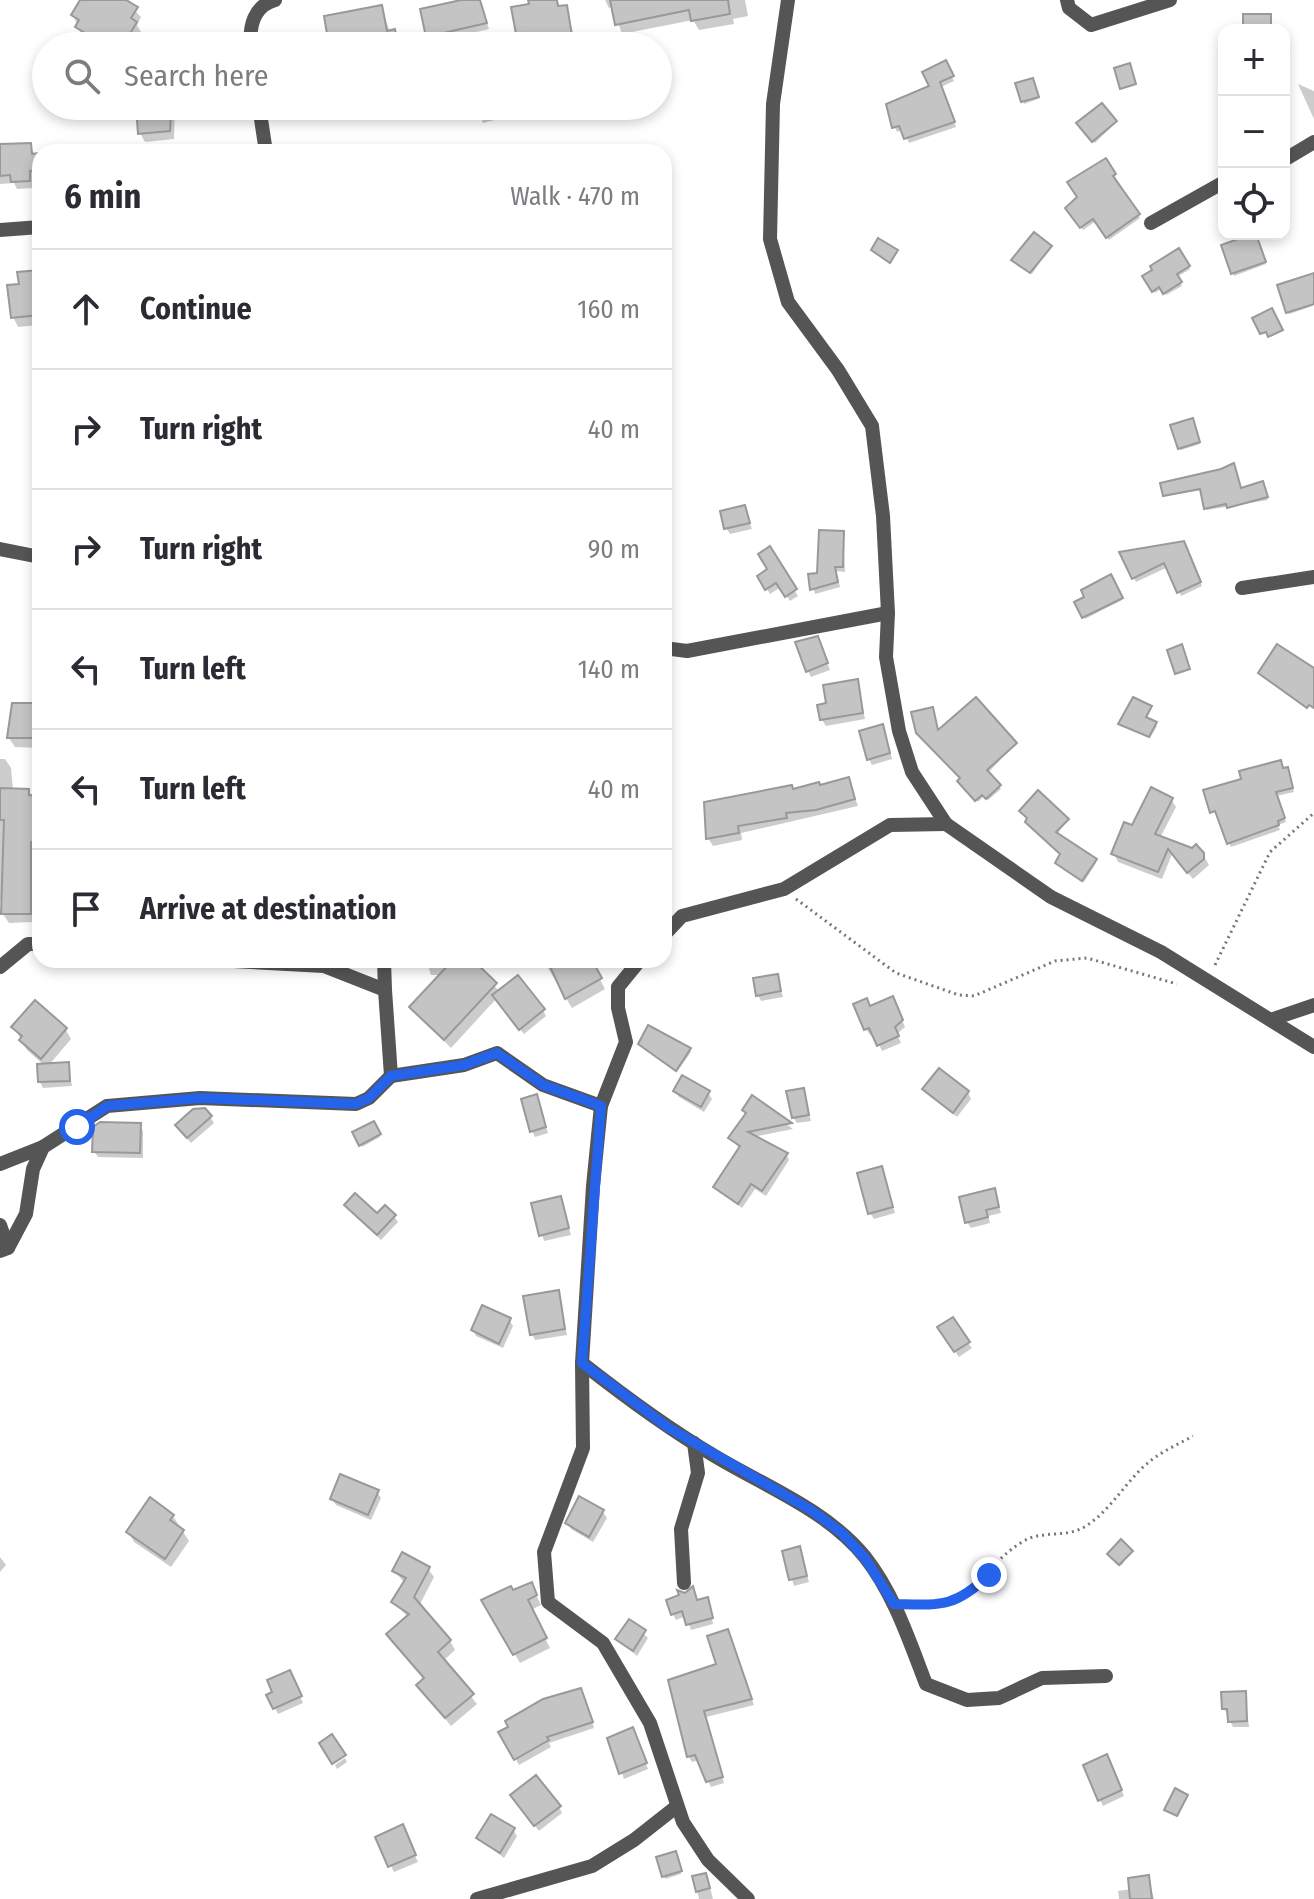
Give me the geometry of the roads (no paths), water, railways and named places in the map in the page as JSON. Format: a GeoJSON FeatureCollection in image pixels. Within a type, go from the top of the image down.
{"type":"FeatureCollection","features":[{"type":"Feature","properties":{"kind":"street"},"geometry":{"type":"LineString","coordinates":[[252,32],[254,15],[265,3],[275,0]]}},
{"type":"Feature","properties":{"kind":"street"},"geometry":{"type":"LineString","coordinates":[[788,0],[773,104],[770,239],[788,302],[838,370],[872,426],[883,516],[888,613],[886,657],[899,731],[912,772],[946,824],[1051,897],[1208,979],[1314,1047]]}},
{"type":"Feature","properties":{"kind":"street"},"geometry":{"type":"LineString","coordinates":[[1067,0],[1069,8],[1091,25],[1170,0]]}},
{"type":"Feature","properties":{"kind":"street"},"geometry":{"type":"LineString","coordinates":[[261,120],[265,144]]}},
{"type":"Feature","properties":{"kind":"street"},"geometry":{"type":"LineString","coordinates":[[1290,156],[1314,142]]}},
{"type":"Feature","properties":{"kind":"street"},"geometry":{"type":"LineString","coordinates":[[1151,223],[1218,185]]}},
{"type":"Feature","properties":{"kind":"street"},"geometry":{"type":"LineString","coordinates":[[0,230],[32,228]]}},
{"type":"Feature","properties":{"kind":"street"},"geometry":{"type":"LineString","coordinates":[[0,549],[32,555]]}},
{"type":"Feature","properties":{"kind":"street"},"geometry":{"type":"LineString","coordinates":[[1242,588],[1314,577]]}},
{"type":"Feature","properties":{"kind":"street"},"geometry":{"type":"LineString","coordinates":[[672,649],[687,651],[888,613]]}},
{"type":"Feature","properties":{"kind":"street"},"geometry":{"type":"LineString","coordinates":[[672,927],[682,916],[784,889],[890,825],[946,824]]}},
{"type":"Feature","properties":{"kind":"street"},"geometry":{"type":"LineString","coordinates":[[0,967],[32,944]]}},
{"type":"Feature","properties":{"kind":"street"},"geometry":{"type":"LineString","coordinates":[[329,968],[385,990]]}},
{"type":"Feature","properties":{"kind":"street"},"geometry":{"type":"LineString","coordinates":[[384,968],[391,1076]]}},
{"type":"Feature","properties":{"kind":"street"},"geometry":{"type":"LineString","coordinates":[[633,968],[618,987],[618,1008],[626,1042],[601,1106],[582,1363],[583,1448],[544,1552],[548,1602],[603,1643],[650,1723],[676,1807],[708,1860],[748,1899]]}},
{"type":"Feature","properties":{"kind":"street"},"geometry":{"type":"LineString","coordinates":[[1273,1019],[1314,1005]]}},
{"type":"Feature","properties":{"kind":"street"},"geometry":{"type":"LineString","coordinates":[[0,1164],[14,1162],[43,1147],[107,1106],[200,1098],[356,1104],[369,1098],[391,1076],[464,1065],[497,1053],[543,1085],[601,1106]]}},
{"type":"Feature","properties":{"kind":"street"},"geometry":{"type":"LineString","coordinates":[[4,1249],[26,1214],[33,1169],[43,1147]]}},
{"type":"Feature","properties":{"kind":"street"},"geometry":{"type":"LineString","coordinates":[[0,1225],[4,1249]]}},
{"type":"Feature","properties":{"kind":"street"},"geometry":{"type":"LineString","coordinates":[[582,1363],[694,1443],[811,1510],[842,1533],[865,1558],[894,1604],[926,1684],[967,1700],[999,1698],[1042,1678],[1106,1676]]}},
{"type":"Feature","properties":{"kind":"street"},"geometry":{"type":"LineString","coordinates":[[684,1583],[681,1529],[698,1473],[694,1443]]}},
{"type":"Feature","properties":{"kind":"street"},"geometry":{"type":"LineString","coordinates":[[477,1899],[592,1866],[634,1840],[676,1807]]}}]}
